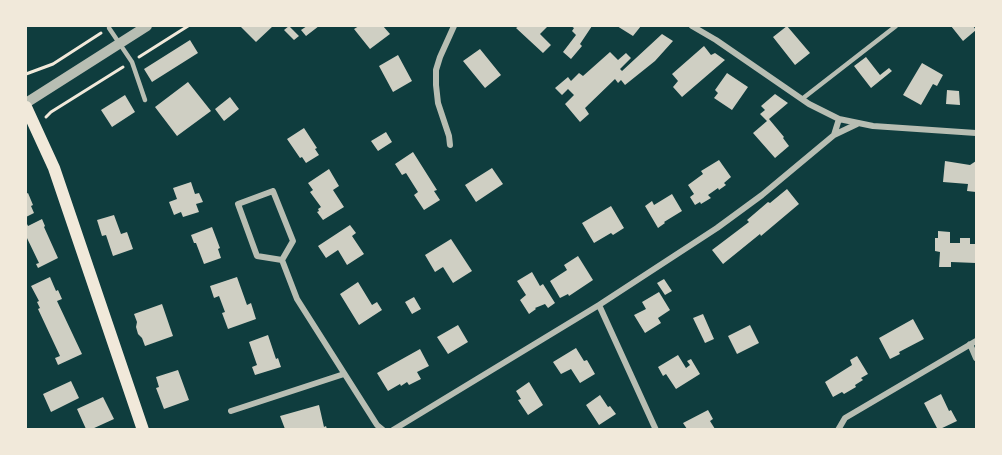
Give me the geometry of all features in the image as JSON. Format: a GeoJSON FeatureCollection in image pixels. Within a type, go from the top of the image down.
{"type":"FeatureCollection","features":[{"type":"Feature","properties":{"kind":"main road"},"geometry":{"type":"LineString","coordinates":[[26,105],[54,168],[143,429]]}},
{"type":"Feature","properties":{"kind":"street"},"geometry":{"type":"LineString","coordinates":[[26,105],[147,26]]}},
{"type":"Feature","properties":{"kind":"street"},"geometry":{"type":"LineString","coordinates":[[450,145],[438,104],[436,70],[454,26]]}},
{"type":"Feature","properties":{"kind":"street"},"geometry":{"type":"LineString","coordinates":[[692,26],[802,99],[838,119],[873,126],[976,133]]}},
{"type":"Feature","properties":{"kind":"street"},"geometry":{"type":"LineString","coordinates":[[834,135],[838,119]]}},
{"type":"Feature","properties":{"kind":"street"},"geometry":{"type":"LineString","coordinates":[[393,429],[599,305],[732,217],[834,135],[857,124]]}},
{"type":"Feature","properties":{"kind":"street"},"geometry":{"type":"LineString","coordinates":[[273,191],[292,242],[282,260],[257,256],[238,204],[273,191]]}},
{"type":"Feature","properties":{"kind":"street"},"geometry":{"type":"LineString","coordinates":[[282,260],[297,299],[376,425],[383,429]]}},
{"type":"Feature","properties":{"kind":"street"},"geometry":{"type":"LineString","coordinates":[[599,305],[656,429]]}},
{"type":"Feature","properties":{"kind":"street"},"geometry":{"type":"LineString","coordinates":[[838,429],[845,418],[976,341]]}},
{"type":"Feature","properties":{"kind":"street"},"geometry":{"type":"LineString","coordinates":[[970,344],[976,358]]}},
{"type":"Feature","properties":{"kind":"street"},"geometry":{"type":"LineString","coordinates":[[231,411],[344,374]]}},
{"type":"Feature","properties":{"kind":"lane"},"geometry":{"type":"LineString","coordinates":[[802,99],[896,26]]}},
{"type":"Feature","properties":{"kind":"lane"},"geometry":{"type":"LineString","coordinates":[[109,28],[132,62],[145,100]]}},
{"type":"Feature","properties":{"kind":"path"},"geometry":{"type":"LineString","coordinates":[[35,128],[51,112],[188,26]]}},
{"type":"Feature","properties":{"kind":"path"},"geometry":{"type":"LineString","coordinates":[[26,74],[53,64],[109,28]]}},
{"type":"Feature","properties":{"kind":"building"},"geometry":{"type":"Polygon","coordinates":[[[240,26],[273,26],[256,42],[240,26]]]}},
{"type":"Feature","properties":{"kind":"building"},"geometry":{"type":"Polygon","coordinates":[[[289,26],[299,36],[294,40],[284,30],[289,26]]]}},
{"type":"Feature","properties":{"kind":"building"},"geometry":{"type":"Polygon","coordinates":[[[307,26],[319,26],[306,36],[301,30],[307,26]]]}},
{"type":"Feature","properties":{"kind":"building"},"geometry":{"type":"Polygon","coordinates":[[[359,26],[383,26],[390,34],[370,49],[354,29],[359,26]]]}},
{"type":"Feature","properties":{"kind":"building"},"geometry":{"type":"Polygon","coordinates":[[[519,26],[548,26],[540,34],[551,45],[543,53],[516,28],[519,26]]]}},
{"type":"Feature","properties":{"kind":"building"},"geometry":{"type":"Polygon","coordinates":[[[571,26],[592,26],[580,44],[582,46],[571,59],[563,52],[576,35],[571,26]]]}},
{"type":"Feature","properties":{"kind":"building"},"geometry":{"type":"Polygon","coordinates":[[[617,26],[641,26],[633,36],[617,26]]]}},
{"type":"Feature","properties":{"kind":"building"},"geometry":{"type":"Polygon","coordinates":[[[787,26],[810,53],[795,65],[773,37],[787,26]]]}},
{"type":"Feature","properties":{"kind":"building"},"geometry":{"type":"Polygon","coordinates":[[[951,26],[973,26],[976,30],[963,41],[951,26]]]}},
{"type":"Feature","properties":{"kind":"building"},"geometry":{"type":"Polygon","coordinates":[[[662,34],[673,41],[655,61],[625,85],[621,80],[618,83],[615,79],[585,108],[589,114],[580,122],[565,104],[574,95],[568,89],[562,95],[555,88],[568,77],[571,81],[579,73],[583,76],[610,52],[618,60],[626,53],[631,58],[620,69],[622,71],[662,34]]]}},
{"type":"Feature","properties":{"kind":"building"},"geometry":{"type":"Polygon","coordinates":[[[190,40],[198,53],[152,82],[144,69],[190,40]]]}},
{"type":"Feature","properties":{"kind":"building"},"geometry":{"type":"Polygon","coordinates":[[[704,46],[711,55],[715,53],[725,60],[682,97],[673,87],[678,81],[672,74],[704,46]]]}},
{"type":"Feature","properties":{"kind":"building"},"geometry":{"type":"Polygon","coordinates":[[[480,49],[501,75],[485,88],[463,61],[480,49]]]}},
{"type":"Feature","properties":{"kind":"building"},"geometry":{"type":"Polygon","coordinates":[[[398,55],[412,81],[393,92],[379,66],[398,55]]]}},
{"type":"Feature","properties":{"kind":"building"},"geometry":{"type":"Polygon","coordinates":[[[866,57],[880,75],[889,68],[892,71],[871,88],[854,66],[866,57]]]}},
{"type":"Feature","properties":{"kind":"building"},"geometry":{"type":"Polygon","coordinates":[[[922,63],[943,75],[937,86],[933,84],[921,105],[903,95],[922,63]]]}},
{"type":"Feature","properties":{"kind":"building"},"geometry":{"type":"Polygon","coordinates":[[[727,73],[748,87],[732,110],[714,98],[718,93],[715,90],[727,73]]]}},
{"type":"Feature","properties":{"kind":"building"},"geometry":{"type":"Polygon","coordinates":[[[188,82],[211,111],[177,136],[155,107],[188,82]]]}},
{"type":"Feature","properties":{"kind":"building"},"geometry":{"type":"Polygon","coordinates":[[[947,90],[959,91],[960,105],[946,104],[947,90]]]}},
{"type":"Feature","properties":{"kind":"building"},"geometry":{"type":"Polygon","coordinates":[[[775,94],[788,103],[769,119],[789,146],[775,158],[753,133],[767,121],[760,114],[765,110],[761,106],[775,94]]]}},
{"type":"Feature","properties":{"kind":"building"},"geometry":{"type":"Polygon","coordinates":[[[125,95],[135,112],[112,127],[101,110],[125,95]]]}},
{"type":"Feature","properties":{"kind":"building"},"geometry":{"type":"Polygon","coordinates":[[[230,97],[239,109],[224,121],[215,109],[230,97]]]}},
{"type":"Feature","properties":{"kind":"building"},"geometry":{"type":"Polygon","coordinates":[[[304,128],[319,155],[306,163],[287,139],[304,128]]]}},
{"type":"Feature","properties":{"kind":"building"},"geometry":{"type":"Polygon","coordinates":[[[386,132],[392,142],[378,151],[371,141],[386,132]]]}},
{"type":"Feature","properties":{"kind":"building"},"geometry":{"type":"Polygon","coordinates":[[[413,152],[437,190],[434,191],[440,200],[424,210],[414,195],[418,192],[406,173],[402,175],[395,164],[413,152]]]}},
{"type":"Feature","properties":{"kind":"building"},"geometry":{"type":"Polygon","coordinates":[[[719,160],[731,177],[724,183],[726,185],[708,195],[711,198],[695,205],[690,197],[694,194],[688,185],[703,174],[701,171],[719,160]]]}},
{"type":"Feature","properties":{"kind":"building"},"geometry":{"type":"Polygon","coordinates":[[[945,161],[970,165],[976,161],[976,192],[967,191],[968,184],[943,182],[945,161]]]}},
{"type":"Feature","properties":{"kind":"building"},"geometry":{"type":"Polygon","coordinates":[[[492,168],[503,184],[476,202],[465,185],[492,168]]]}},
{"type":"Feature","properties":{"kind":"building"},"geometry":{"type":"Polygon","coordinates":[[[329,169],[339,186],[333,190],[344,207],[323,220],[317,212],[321,207],[310,192],[313,190],[308,183],[329,169]]]}},
{"type":"Feature","properties":{"kind":"building"},"geometry":{"type":"Polygon","coordinates":[[[191,182],[195,194],[199,193],[203,202],[196,204],[199,212],[183,217],[181,212],[174,215],[169,202],[177,199],[173,188],[191,182]]]}},
{"type":"Feature","properties":{"kind":"building"},"geometry":{"type":"Polygon","coordinates":[[[787,189],[799,204],[723,264],[712,250],[749,222],[747,220],[768,202],[770,203],[787,189]]]}},
{"type":"Feature","properties":{"kind":"building"},"geometry":{"type":"Polygon","coordinates":[[[28,193],[34,213],[26,217],[26,194],[28,193]]]}},
{"type":"Feature","properties":{"kind":"building"},"geometry":{"type":"Polygon","coordinates":[[[672,194],[682,211],[658,228],[645,206],[652,201],[654,205],[672,194]]]}},
{"type":"Feature","properties":{"kind":"building"},"geometry":{"type":"Polygon","coordinates":[[[611,206],[624,228],[594,243],[582,223],[611,206]]]}},
{"type":"Feature","properties":{"kind":"building"},"geometry":{"type":"Polygon","coordinates":[[[114,215],[121,234],[127,232],[133,249],[113,256],[106,235],[102,236],[97,220],[114,215]]]}},
{"type":"Feature","properties":{"kind":"building"},"geometry":{"type":"Polygon","coordinates":[[[42,219],[58,258],[38,268],[36,264],[39,263],[26,236],[26,222],[28,226],[42,219]]]}},
{"type":"Feature","properties":{"kind":"building"},"geometry":{"type":"Polygon","coordinates":[[[350,225],[356,233],[352,236],[364,254],[347,265],[338,250],[326,258],[318,246],[350,225]]]}},
{"type":"Feature","properties":{"kind":"building"},"geometry":{"type":"Polygon","coordinates":[[[212,227],[220,248],[218,249],[221,258],[204,264],[191,235],[212,227]]]}},
{"type":"Feature","properties":{"kind":"building"},"geometry":{"type":"Polygon","coordinates":[[[938,231],[950,232],[950,243],[960,243],[960,238],[970,238],[970,244],[976,244],[976,263],[951,262],[951,267],[939,267],[940,252],[935,251],[935,238],[938,238],[938,231]]]}},
{"type":"Feature","properties":{"kind":"building"},"geometry":{"type":"Polygon","coordinates":[[[451,239],[472,271],[453,283],[443,267],[435,272],[425,255],[451,239]]]}},
{"type":"Feature","properties":{"kind":"building"},"geometry":{"type":"Polygon","coordinates":[[[578,256],[593,280],[569,296],[568,294],[560,298],[550,281],[567,270],[564,265],[578,256]]]}},
{"type":"Feature","properties":{"kind":"building"},"geometry":{"type":"Polygon","coordinates":[[[532,272],[540,286],[543,284],[555,303],[548,308],[545,304],[535,308],[529,314],[520,300],[526,295],[517,281],[532,272]]]}},
{"type":"Feature","properties":{"kind":"building"},"geometry":{"type":"Polygon","coordinates":[[[50,277],[62,299],[57,301],[82,354],[58,365],[55,358],[60,356],[38,309],[40,308],[37,302],[39,301],[31,286],[50,277]]]}},
{"type":"Feature","properties":{"kind":"building"},"geometry":{"type":"Polygon","coordinates":[[[237,277],[247,305],[251,303],[256,319],[228,329],[219,296],[214,298],[210,286],[237,277]]]}},
{"type":"Feature","properties":{"kind":"building"},"geometry":{"type":"Polygon","coordinates":[[[664,279],[672,291],[665,295],[657,283],[664,279]]]}},
{"type":"Feature","properties":{"kind":"building"},"geometry":{"type":"Polygon","coordinates":[[[358,282],[372,305],[377,302],[382,310],[359,325],[340,294],[358,282]]]}},
{"type":"Feature","properties":{"kind":"building"},"geometry":{"type":"Polygon","coordinates":[[[659,292],[670,310],[658,318],[661,323],[645,333],[634,315],[646,309],[642,302],[659,292]]]}},
{"type":"Feature","properties":{"kind":"building"},"geometry":{"type":"Polygon","coordinates":[[[414,297],[421,309],[412,314],[405,302],[414,297]]]}},
{"type":"Feature","properties":{"kind":"building"},"geometry":{"type":"Polygon","coordinates":[[[162,304],[173,336],[145,346],[138,334],[134,314],[162,304]]]}},
{"type":"Feature","properties":{"kind":"building"},"geometry":{"type":"Polygon","coordinates":[[[703,314],[714,339],[705,343],[693,318],[703,314]]]}},
{"type":"Feature","properties":{"kind":"building"},"geometry":{"type":"Polygon","coordinates":[[[913,319],[924,339],[890,359],[879,338],[913,319]]]}},
{"type":"Feature","properties":{"kind":"building"},"geometry":{"type":"Polygon","coordinates":[[[458,325],[468,342],[448,354],[437,337],[458,325]]]}},
{"type":"Feature","properties":{"kind":"building"},"geometry":{"type":"Polygon","coordinates":[[[750,325],[759,343],[737,354],[728,336],[750,325]]]}},
{"type":"Feature","properties":{"kind":"building"},"geometry":{"type":"Polygon","coordinates":[[[268,335],[281,367],[255,375],[252,367],[257,365],[249,342],[268,335]]]}},
{"type":"Feature","properties":{"kind":"building"},"geometry":{"type":"Polygon","coordinates":[[[576,348],[584,361],[587,360],[595,374],[580,383],[571,369],[561,374],[553,362],[576,348]]]}},
{"type":"Feature","properties":{"kind":"building"},"geometry":{"type":"Polygon","coordinates":[[[420,349],[429,366],[417,372],[421,379],[409,385],[407,382],[401,386],[400,384],[388,391],[377,373],[420,349]]]}},
{"type":"Feature","properties":{"kind":"building"},"geometry":{"type":"Polygon","coordinates":[[[678,355],[686,368],[690,365],[687,361],[691,359],[700,374],[676,389],[666,374],[663,376],[658,367],[678,355]]]}},
{"type":"Feature","properties":{"kind":"building"},"geometry":{"type":"Polygon","coordinates":[[[857,356],[868,374],[861,378],[863,380],[855,385],[856,387],[833,397],[825,382],[852,365],[850,360],[857,356]]]}},
{"type":"Feature","properties":{"kind":"building"},"geometry":{"type":"Polygon","coordinates":[[[178,370],[189,400],[164,409],[156,388],[159,387],[156,377],[178,370]]]}},
{"type":"Feature","properties":{"kind":"building"},"geometry":{"type":"Polygon","coordinates":[[[71,381],[79,398],[51,412],[43,394],[71,381]]]}},
{"type":"Feature","properties":{"kind":"building"},"geometry":{"type":"Polygon","coordinates":[[[529,382],[543,405],[528,415],[518,400],[521,399],[516,391],[529,382]]]}},
{"type":"Feature","properties":{"kind":"building"},"geometry":{"type":"Polygon","coordinates":[[[941,394],[957,421],[938,430],[924,403],[941,394]]]}},
{"type":"Feature","properties":{"kind":"building"},"geometry":{"type":"Polygon","coordinates":[[[600,395],[616,414],[599,425],[586,405],[600,395]]]}},
{"type":"Feature","properties":{"kind":"building"},"geometry":{"type":"Polygon","coordinates":[[[103,397],[114,419],[92,429],[86,429],[77,409],[103,397]]]}},
{"type":"Feature","properties":{"kind":"building"},"geometry":{"type":"Polygon","coordinates":[[[319,405],[324,427],[326,426],[327,429],[285,429],[280,416],[319,405]]]}},
{"type":"Feature","properties":{"kind":"building"},"geometry":{"type":"Polygon","coordinates":[[[708,410],[713,419],[710,421],[715,429],[687,429],[683,423],[708,410]]]}}]}
